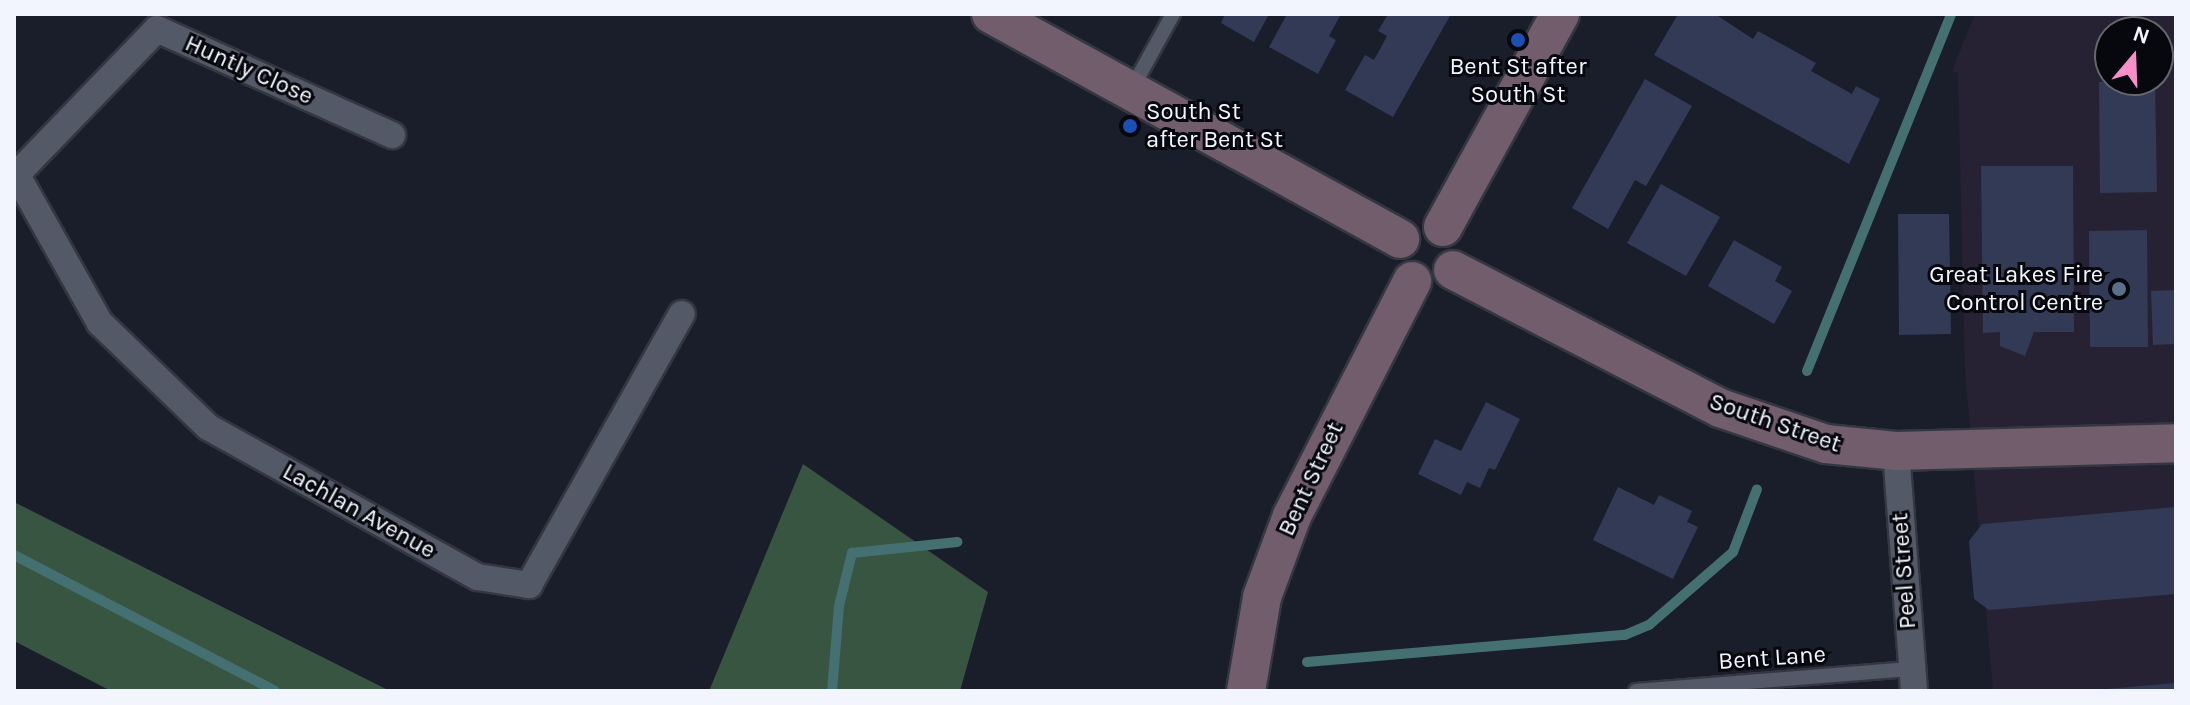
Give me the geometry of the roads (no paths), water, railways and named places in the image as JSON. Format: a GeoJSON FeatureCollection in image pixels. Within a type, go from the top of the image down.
{"type":"FeatureCollection","features":[{"type":"Feature","properties":{"kind":"street"},"geometry":{"type":"LineString","coordinates":[[991,14],[1400,239]]}},
{"type":"Feature","properties":{"kind":"street"},"geometry":{"type":"LineString","coordinates":[[1443,227],[1560,14]]}},
{"type":"Feature","properties":{"kind":"street","name":"Huntly Close"},"geometry":{"type":"LineString","coordinates":[[16,172],[157,29],[392,135]]}},
{"type":"Feature","properties":{"kind":"street","name":"Lachlan Avenue"},"geometry":{"type":"LineString","coordinates":[[16,172],[100,323],[208,427],[478,577],[529,585],[682,314]]}},
{"type":"Feature","properties":{"kind":"street"},"geometry":{"type":"LineString","coordinates":[[1419,224],[1443,227],[1457,245],[1453,270],[1436,283],[1412,281],[1397,262],[1400,239],[1419,224]]}},
{"type":"Feature","properties":{"kind":"street","name":"South Street"},"geometry":{"type":"LineString","coordinates":[[1453,270],[1720,408],[1826,444],[1896,451],[2176,443]]}},
{"type":"Feature","properties":{"kind":"street","name":"Bent Street"},"geometry":{"type":"LineString","coordinates":[[1246,691],[1262,597],[1292,516],[1412,281]]}},
{"type":"Feature","properties":{"kind":"street","name":"Peel Street"},"geometry":{"type":"LineString","coordinates":[[1896,451],[1913,680]]}},
{"type":"Feature","properties":{"kind":"lane"},"geometry":{"type":"LineString","coordinates":[[1131,91],[1173,14]]}},
{"type":"Feature","properties":{"kind":"lane","name":"Bent Lane"},"geometry":{"type":"LineString","coordinates":[[1636,691],[1913,680]]}},
{"type":"Feature","properties":{"kind":"waterway"},"geometry":{"type":"LineString","coordinates":[[1807,371],[1951,14]]}},
{"type":"Feature","properties":{"kind":"waterway"},"geometry":{"type":"LineString","coordinates":[[1307,662],[1625,635],[1649,625],[1733,552],[1757,489]]}},
{"type":"Feature","properties":{"kind":"waterway"},"geometry":{"type":"LineString","coordinates":[[832,691],[839,606],[852,553],[957,542]]}},
{"type":"Feature","properties":{"kind":"waterway"},"geometry":{"type":"LineString","coordinates":[[14,555],[275,691]]}},
{"type":"Feature","properties":{"kind":"place","name":"Bent St after South St"},"geometry":{"type":"Point","coordinates":[1518,40]}},
{"type":"Feature","properties":{"kind":"place","name":"South St after Bent St"},"geometry":{"type":"Point","coordinates":[1130,126]}},
{"type":"Feature","properties":{"kind":"place","name":"Great Lakes Fire Control Centre"},"geometry":{"type":"Point","coordinates":[2119,289]}}]}
